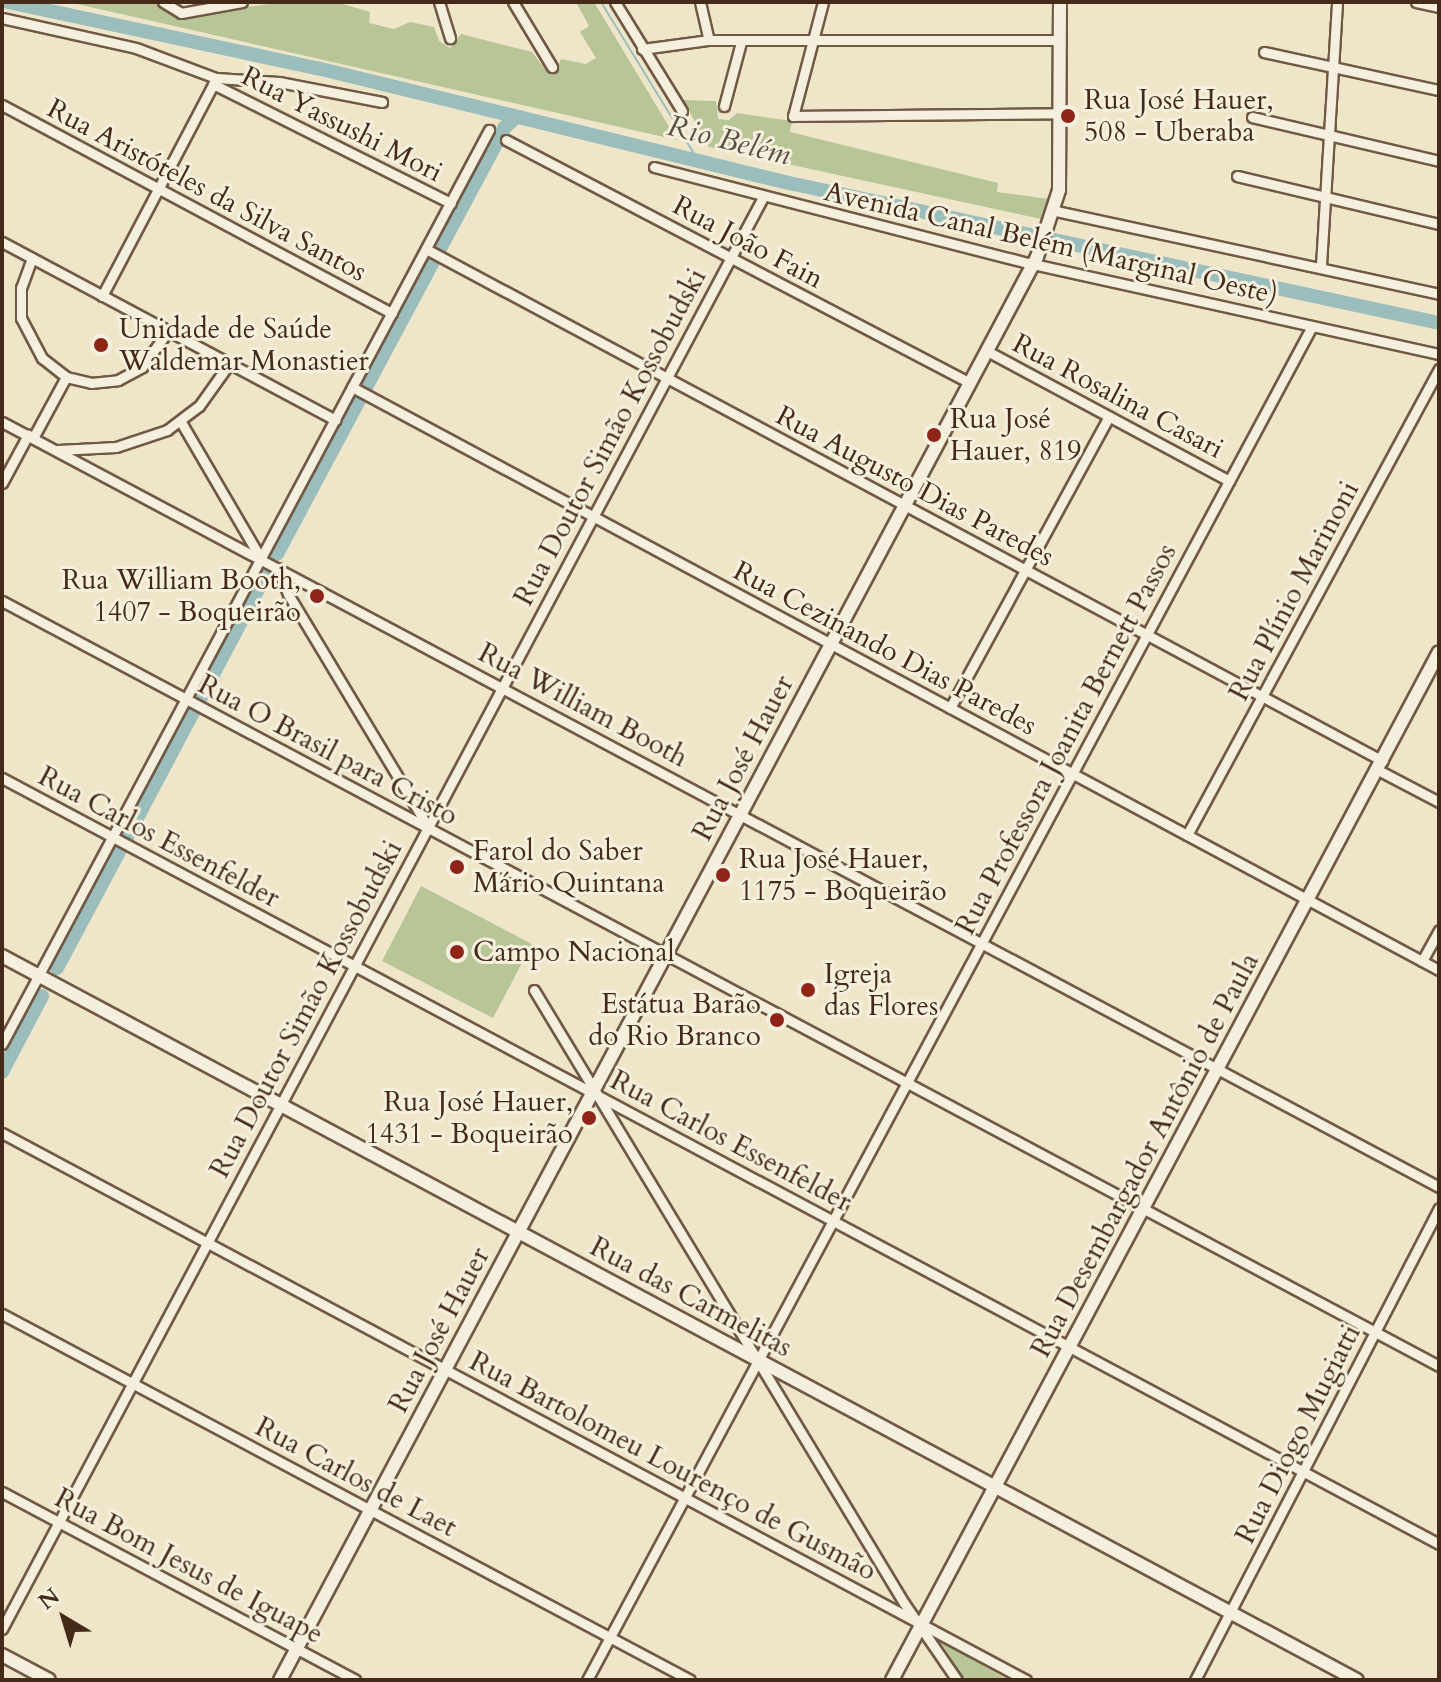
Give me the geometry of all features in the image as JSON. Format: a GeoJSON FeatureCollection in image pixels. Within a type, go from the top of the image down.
{"type":"FeatureCollection","features":[{"type":"Feature","properties":{"kind":"main road","name":"Rua José Hauer"},"geometry":{"type":"LineString","coordinates":[[280,1680],[1035,261],[1055,215],[1060,2]]}},
{"type":"Feature","properties":{"kind":"main road","name":"Rua Desembargador Antônio de Paula"},"geometry":{"type":"LineString","coordinates":[[892,1680],[1439,652]]}},
{"type":"Feature","properties":{"kind":"main road","name":"Rua das Carmelitas"},"geometry":{"type":"LineString","coordinates":[[2,956],[1357,1680]]}},
{"type":"Feature","properties":{"kind":"main road"},"geometry":{"type":"LineString","coordinates":[[2,1655],[49,1680]]}},
{"type":"Feature","properties":{"kind":"street"},"geometry":{"type":"LineString","coordinates":[[163,2],[181,13],[242,2]]}},
{"type":"Feature","properties":{"kind":"street"},"geometry":{"type":"LineString","coordinates":[[439,2],[450,38]]}},
{"type":"Feature","properties":{"kind":"street"},"geometry":{"type":"LineString","coordinates":[[513,2],[552,67]]}},
{"type":"Feature","properties":{"kind":"street"},"geometry":{"type":"LineString","coordinates":[[615,2],[682,111]]}},
{"type":"Feature","properties":{"kind":"street"},"geometry":{"type":"LineString","coordinates":[[700,2],[709,40]]}},
{"type":"Feature","properties":{"kind":"street"},"geometry":{"type":"LineString","coordinates":[[823,2],[793,116],[1059,113]]}},
{"type":"Feature","properties":{"kind":"street"},"geometry":{"type":"LineString","coordinates":[[1321,265],[1337,2]]}},
{"type":"Feature","properties":{"kind":"street"},"geometry":{"type":"LineString","coordinates":[[1416,2],[1439,7]]}},
{"type":"Feature","properties":{"kind":"street"},"geometry":{"type":"LineString","coordinates":[[2,18],[136,48],[215,81],[261,83],[382,102]]}},
{"type":"Feature","properties":{"kind":"street"},"geometry":{"type":"LineString","coordinates":[[642,49],[709,40],[814,43],[1060,40]]}},
{"type":"Feature","properties":{"kind":"street"},"geometry":{"type":"LineString","coordinates":[[724,106],[741,42]]}},
{"type":"Feature","properties":{"kind":"street"},"geometry":{"type":"LineString","coordinates":[[1264,52],[1439,90]]}},
{"type":"Feature","properties":{"kind":"street"},"geometry":{"type":"LineString","coordinates":[[102,296],[215,81]]}},
{"type":"Feature","properties":{"kind":"street","name":"Rua Yassushi Mori"},"geometry":{"type":"LineString","coordinates":[[215,81],[248,101],[451,203]]}},
{"type":"Feature","properties":{"kind":"street"},"geometry":{"type":"LineString","coordinates":[[248,101],[261,83]]}},
{"type":"Feature","properties":{"kind":"street","name":"Rua Aristóteles da Silva Santos"},"geometry":{"type":"LineString","coordinates":[[2,105],[392,313]]}},
{"type":"Feature","properties":{"kind":"street"},"geometry":{"type":"LineString","coordinates":[[1252,117],[1439,161]]}},
{"type":"Feature","properties":{"kind":"street"},"geometry":{"type":"LineString","coordinates":[[2,1044],[112,837],[194,703],[261,559],[335,420],[356,389],[392,313],[429,251],[489,130]]}},
{"type":"Feature","properties":{"kind":"street","name":"Rua João Fain"},"geometry":{"type":"LineString","coordinates":[[506,140],[970,383]]}},
{"type":"Feature","properties":{"kind":"street","name":"Avenida Canal Belém (Marginal Oeste)"},"geometry":{"type":"LineString","coordinates":[[654,167],[762,199],[1439,354]]}},
{"type":"Feature","properties":{"kind":"street"},"geometry":{"type":"LineString","coordinates":[[1237,176],[1439,224]]}},
{"type":"Feature","properties":{"kind":"street","name":"Rua Doutor Simão Kossobudski"},"geometry":{"type":"LineString","coordinates":[[2,1629],[762,199]]}},
{"type":"Feature","properties":{"kind":"street"},"geometry":{"type":"LineString","coordinates":[[1055,215],[1321,265],[1439,294]]}},
{"type":"Feature","properties":{"kind":"street"},"geometry":{"type":"LineString","coordinates":[[2,242],[335,420]]}},
{"type":"Feature","properties":{"kind":"street","name":"Rua Augusto Dias Paredes"},"geometry":{"type":"LineString","coordinates":[[429,251],[1262,696],[1439,802]]}},
{"type":"Feature","properties":{"kind":"street"},"geometry":{"type":"LineString","coordinates":[[32,258],[21,288],[21,318],[42,358],[66,377],[91,383],[130,375],[150,359],[168,331]]}},
{"type":"Feature","properties":{"kind":"street","name":"Rua Professora Joanita Bernett Passos"},"geometry":{"type":"LineString","coordinates":[[587,1680],[1312,326]]}},
{"type":"Feature","properties":{"kind":"street","name":"Rua Rosalina Casari"},"geometry":{"type":"LineString","coordinates":[[987,351],[1229,481]]}},
{"type":"Feature","properties":{"kind":"street"},"geometry":{"type":"LineString","coordinates":[[55,450],[135,443],[181,422],[210,395],[229,364]]}},
{"type":"Feature","properties":{"kind":"street","name":"Rua Plínio Marinoni"},"geometry":{"type":"LineString","coordinates":[[1187,835],[1439,369]]}},
{"type":"Feature","properties":{"kind":"street"},"geometry":{"type":"LineString","coordinates":[[2,483],[66,377]]}},
{"type":"Feature","properties":{"kind":"street","name":"Rua Cezinando Dias Paredes"},"geometry":{"type":"LineString","coordinates":[[356,389],[1439,970]]}},
{"type":"Feature","properties":{"kind":"street"},"geometry":{"type":"LineString","coordinates":[[950,708],[1109,416]]}},
{"type":"Feature","properties":{"kind":"street","name":"Rua William Booth"},"geometry":{"type":"LineString","coordinates":[[3,421],[1439,1187]]}},
{"type":"Feature","properties":{"kind":"street"},"geometry":{"type":"LineString","coordinates":[[181,422],[261,559]]}},
{"type":"Feature","properties":{"kind":"street"},"geometry":{"type":"LineString","coordinates":[[278,568],[288,594],[428,827]]}},
{"type":"Feature","properties":{"kind":"street","name":"Rua O Brasil para Cristo"},"geometry":{"type":"LineString","coordinates":[[2,601],[1439,1366]]}},
{"type":"Feature","properties":{"kind":"street","name":"Rua Carlos Essenfelder"},"geometry":{"type":"LineString","coordinates":[[2,778],[1439,1544]]}},
{"type":"Feature","properties":{"kind":"street"},"geometry":{"type":"LineString","coordinates":[[1422,961],[1439,930]]}},
{"type":"Feature","properties":{"kind":"street"},"geometry":{"type":"LineString","coordinates":[[534,990],[593,1093],[957,1680]]}},
{"type":"Feature","properties":{"kind":"street","name":"Rua Bartolomeu Lourenço de Gusmão"},"geometry":{"type":"LineString","coordinates":[[2,1133],[1026,1680]]}},
{"type":"Feature","properties":{"kind":"street","name":"Rua Diogo Mugiatti"},"geometry":{"type":"LineString","coordinates":[[1195,1680],[1439,1208]]}},
{"type":"Feature","properties":{"kind":"street","name":"Rua Carlos de Laet"},"geometry":{"type":"LineString","coordinates":[[2,1314],[690,1680]]}},
{"type":"Feature","properties":{"kind":"street","name":"Rua Bom Jesus de Iguape"},"geometry":{"type":"LineString","coordinates":[[2,1492],[355,1680]]}},
{"type":"Feature","properties":{"kind":"green space"},"geometry":{"type":"Polygon","coordinates":[[[68,2],[155,2],[185,16],[283,2],[336,2],[370,12],[369,23],[394,29],[410,22],[434,27],[439,41],[450,48],[461,34],[532,52],[545,69],[557,70],[561,59],[586,64],[596,58],[580,32],[589,26],[576,2],[594,2],[677,140],[68,2]]]}},
{"type":"Feature","properties":{"kind":"green space"},"geometry":{"type":"Polygon","coordinates":[[[683,100],[716,101],[718,119],[729,120],[737,113],[792,121],[790,132],[998,183],[997,192],[1049,199],[1041,219],[709,147],[683,100]]]}},
{"type":"Feature","properties":{"kind":"green space","name":"Campo Nacional"},"geometry":{"type":"Polygon","coordinates":[[[421,886],[532,944],[493,1018],[382,961],[421,886]]]}},
{"type":"Feature","properties":{"kind":"green space"},"geometry":{"type":"Polygon","coordinates":[[[940,1641],[1008,1680],[964,1680],[940,1641]]]}},
{"type":"Feature","properties":{"kind":"waterway","name":"Rio Belém"},"geometry":{"type":"LineString","coordinates":[[8,2],[317,68],[794,184],[1439,323]]}},
{"type":"Feature","properties":{"kind":"waterway"},"geometry":{"type":"LineString","coordinates":[[601,2],[699,162]]}},
{"type":"Feature","properties":{"kind":"waterway"},"geometry":{"type":"LineString","coordinates":[[277,554],[504,128],[514,119]]}},
{"type":"Feature","properties":{"kind":"waterway"},"geometry":{"type":"LineString","coordinates":[[127,837],[266,575]]}},
{"type":"Feature","properties":{"kind":"waterway"},"geometry":{"type":"LineString","coordinates":[[57,968],[121,848]]}},
{"type":"Feature","properties":{"kind":"waterway"},"geometry":{"type":"LineString","coordinates":[[2,1072],[42,996]]}},
{"type":"Feature","properties":{"kind":"place","name":"Rua José Hauer, 508 - Uberaba"},"geometry":{"type":"Point","coordinates":[1068,116]}},
{"type":"Feature","properties":{"kind":"place","name":"Unidade de Saúde Waldemar Monastier"},"geometry":{"type":"Point","coordinates":[101,345]}},
{"type":"Feature","properties":{"kind":"place","name":"Rua José Hauer, 819"},"geometry":{"type":"Point","coordinates":[934,435]}},
{"type":"Feature","properties":{"kind":"place","name":"Rua William Booth, 1407 - Boqueirão"},"geometry":{"type":"Point","coordinates":[317,596]}},
{"type":"Feature","properties":{"kind":"place","name":"Farol do Saber Mário Quintana"},"geometry":{"type":"Point","coordinates":[457,867]}},
{"type":"Feature","properties":{"kind":"place","name":"Rua José Hauer, 1175 - Boqueirão"},"geometry":{"type":"Point","coordinates":[723,875]}},
{"type":"Feature","properties":{"kind":"place","name":"Campo Nacional"},"geometry":{"type":"Point","coordinates":[457,952]}},
{"type":"Feature","properties":{"kind":"place","name":"Igreja das Flores"},"geometry":{"type":"Point","coordinates":[808,990]}},
{"type":"Feature","properties":{"kind":"place","name":"Estátua Barão do Rio Branco"},"geometry":{"type":"Point","coordinates":[777,1020]}},
{"type":"Feature","properties":{"kind":"place","name":"Rua José Hauer, 1431 - Boqueirão"},"geometry":{"type":"Point","coordinates":[589,1118]}}]}
